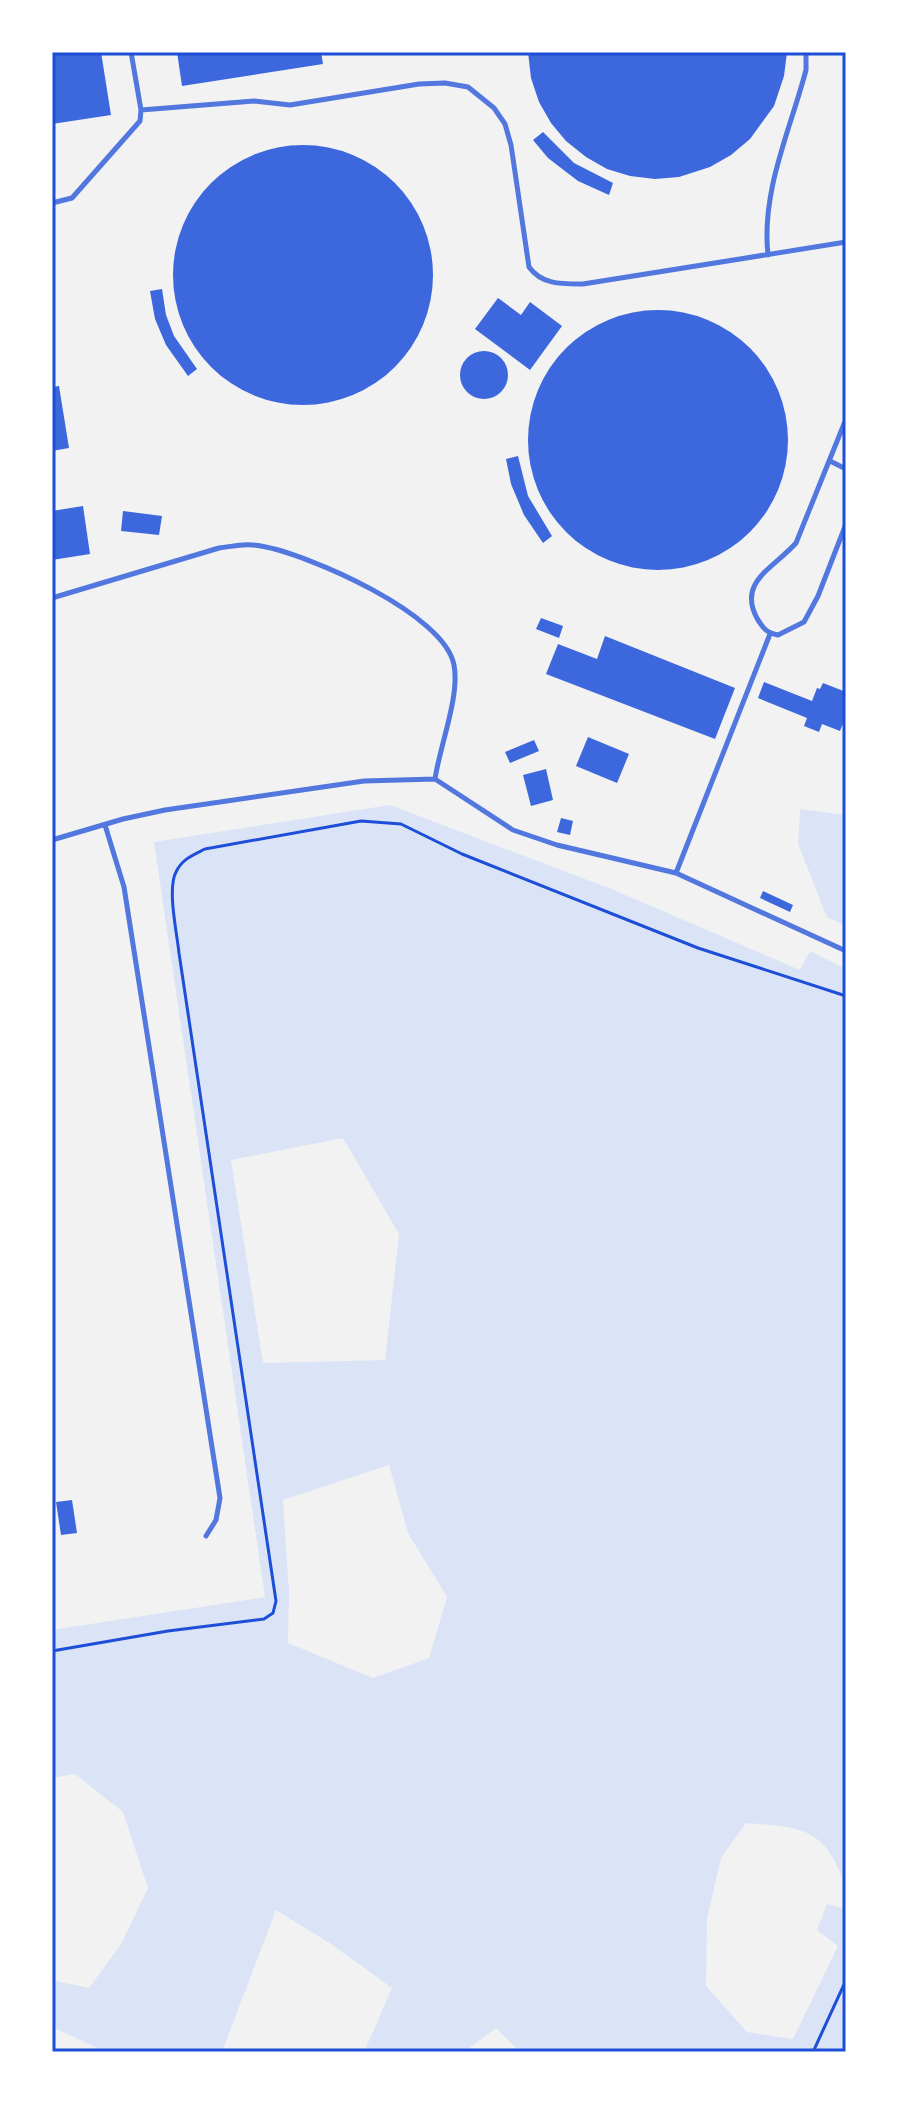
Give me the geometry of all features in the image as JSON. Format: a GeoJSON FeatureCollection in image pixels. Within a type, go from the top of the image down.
{"type":"FeatureCollection","features":[{"type":"Feature","properties":{"kind":"lane"},"geometry":{"type":"LineString","coordinates":[[52,203],[72,198],[140,121],[141,110],[131,52]]}},
{"type":"Feature","properties":{"kind":"lane"},"geometry":{"type":"LineString","coordinates":[[768,255],[765,228],[767,203],[806,70],[806,52]]}},
{"type":"Feature","properties":{"kind":"lane"},"geometry":{"type":"LineString","coordinates":[[141,110],[254,101],[290,105],[419,84],[445,83],[468,87],[494,108],[505,124],[511,145],[529,267],[536,276],[556,284],[583,284],[846,242]]}},
{"type":"Feature","properties":{"kind":"lane"},"geometry":{"type":"LineString","coordinates":[[846,419],[796,543],[754,583],[750,598],[756,616],[770,634],[778,635],[804,622],[818,596],[846,524]]}},
{"type":"Feature","properties":{"kind":"lane"},"geometry":{"type":"LineString","coordinates":[[830,461],[846,469]]}},
{"type":"Feature","properties":{"kind":"lane"},"geometry":{"type":"LineString","coordinates":[[52,598],[241,544],[280,551],[382,594],[414,614],[438,635],[454,661],[456,687],[439,750],[435,779]]}},
{"type":"Feature","properties":{"kind":"lane"},"geometry":{"type":"LineString","coordinates":[[676,873],[770,634]]}},
{"type":"Feature","properties":{"kind":"lane"},"geometry":{"type":"LineString","coordinates":[[52,840],[165,810],[364,781],[435,779],[513,830],[557,845],[676,873],[846,951]]}},
{"type":"Feature","properties":{"kind":"lane"},"geometry":{"type":"LineString","coordinates":[[105,825],[124,887],[220,1498],[216,1520],[206,1536]]}},
{"type":"Feature","properties":{"kind":"path"},"geometry":{"type":"LineString","coordinates":[[52,1651],[168,1631],[264,1619],[273,1613],[276,1601],[179,953],[173,898],[174,873],[186,858],[205,849],[361,821],[401,824],[462,854],[698,948],[846,996]]}},
{"type":"Feature","properties":{"kind":"path"},"geometry":{"type":"LineString","coordinates":[[813,2052],[846,1980]]}},
{"type":"Feature","properties":{"kind":"shaded area"},"geometry":{"type":"Polygon","coordinates":[[[390,805],[614,890],[800,970],[810,951],[846,969],[846,1887],[838,1867],[820,1841],[797,1829],[746,1823],[721,1858],[707,1919],[706,1986],[747,2032],[793,2039],[838,1946],[817,1930],[827,1904],[846,1909],[846,2042],[841,2052],[520,2052],[496,2028],[464,2052],[364,2052],[392,1988],[328,1942],[276,1910],[222,2052],[106,2052],[52,2027],[52,1980],[89,1988],[121,1944],[148,1888],[123,1812],[75,1774],[52,1778],[52,1630],[265,1597],[154,842],[390,805]],[[343,1138],[231,1160],[263,1363],[385,1360],[399,1234],[343,1138]],[[389,1465],[283,1500],[289,1592],[288,1643],[373,1678],[429,1658],[447,1597],[408,1533],[389,1465]]]}},
{"type":"Feature","properties":{"kind":"shaded area"},"geometry":{"type":"Polygon","coordinates":[[[800,809],[846,815],[846,926],[827,917],[798,844],[800,809]]]}},
{"type":"Feature","properties":{"kind":"building"},"geometry":{"type":"Polygon","coordinates":[[[52,52],[101,52],[111,115],[52,124],[52,52]]]}},
{"type":"Feature","properties":{"kind":"building"},"geometry":{"type":"Polygon","coordinates":[[[177,52],[321,52],[323,64],[182,86],[177,52]]]}},
{"type":"Feature","properties":{"kind":"building"},"geometry":{"type":"Polygon","coordinates":[[[528,52],[787,52],[784,76],[774,106],[750,139],[710,167],[679,177],[655,179],[607,169],[566,141],[539,102],[531,78],[528,52]]]}},
{"type":"Feature","properties":{"kind":"building"},"geometry":{"type":"Polygon","coordinates":[[[543,132],[574,163],[613,183],[609,195],[578,181],[548,158],[533,140],[543,132]]]}},
{"type":"Feature","properties":{"kind":"building"},"geometry":{"type":"Polygon","coordinates":[[[303,145],[353,155],[395,183],[423,225],[433,275],[423,325],[395,367],[353,395],[303,405],[253,395],[211,367],[183,325],[173,275],[183,225],[211,183],[253,155],[303,145]]]}},
{"type":"Feature","properties":{"kind":"building"},"geometry":{"type":"Polygon","coordinates":[[[162,289],[166,315],[174,336],[197,369],[188,376],[166,345],[155,319],[150,291],[162,289]]]}},
{"type":"Feature","properties":{"kind":"building"},"geometry":{"type":"Polygon","coordinates":[[[498,298],[521,315],[530,302],[562,326],[530,370],[475,329],[498,298]]]}},
{"type":"Feature","properties":{"kind":"building"},"geometry":{"type":"Polygon","coordinates":[[[658,310],[708,320],[750,348],[778,390],[788,440],[778,490],[750,532],[708,560],[658,570],[608,560],[566,532],[538,490],[528,440],[538,390],[566,348],[608,320],[658,310]]]}},
{"type":"Feature","properties":{"kind":"building"},"geometry":{"type":"Polygon","coordinates":[[[484,351],[501,358],[508,375],[501,392],[484,399],[467,392],[460,375],[467,358],[484,351]]]}},
{"type":"Feature","properties":{"kind":"building"},"geometry":{"type":"Polygon","coordinates":[[[59,386],[69,448],[52,451],[52,387],[59,386]]]}},
{"type":"Feature","properties":{"kind":"building"},"geometry":{"type":"Polygon","coordinates":[[[518,456],[528,496],[552,536],[543,543],[524,515],[511,484],[506,459],[518,456]]]}},
{"type":"Feature","properties":{"kind":"building"},"geometry":{"type":"Polygon","coordinates":[[[83,506],[90,554],[52,560],[52,511],[83,506]]]}},
{"type":"Feature","properties":{"kind":"building"},"geometry":{"type":"Polygon","coordinates":[[[123,511],[162,516],[159,535],[121,531],[123,511]]]}},
{"type":"Feature","properties":{"kind":"building"},"geometry":{"type":"Polygon","coordinates":[[[541,618],[563,626],[559,638],[536,629],[541,618]]]}},
{"type":"Feature","properties":{"kind":"building"},"geometry":{"type":"Polygon","coordinates":[[[605,636],[735,688],[715,739],[546,674],[558,644],[597,659],[605,636]]]}},
{"type":"Feature","properties":{"kind":"building"},"geometry":{"type":"Polygon","coordinates":[[[764,682],[812,701],[817,688],[820,689],[823,683],[846,692],[846,716],[840,731],[822,724],[819,732],[804,726],[807,718],[758,698],[764,682]]]}},
{"type":"Feature","properties":{"kind":"building"},"geometry":{"type":"Polygon","coordinates":[[[588,737],[629,754],[617,783],[576,766],[588,737]]]}},
{"type":"Feature","properties":{"kind":"building"},"geometry":{"type":"Polygon","coordinates":[[[534,740],[539,751],[510,763],[505,752],[534,740]]]}},
{"type":"Feature","properties":{"kind":"building"},"geometry":{"type":"Polygon","coordinates":[[[546,769],[553,800],[531,806],[523,775],[546,769]]]}},
{"type":"Feature","properties":{"kind":"building"},"geometry":{"type":"Polygon","coordinates":[[[561,818],[573,821],[570,835],[557,832],[561,818]]]}},
{"type":"Feature","properties":{"kind":"building"},"geometry":{"type":"Polygon","coordinates":[[[763,891],[793,905],[790,912],[760,898],[763,891]]]}},
{"type":"Feature","properties":{"kind":"building"},"geometry":{"type":"Polygon","coordinates":[[[72,1500],[77,1533],[61,1535],[56,1502],[72,1500]]]}}]}
